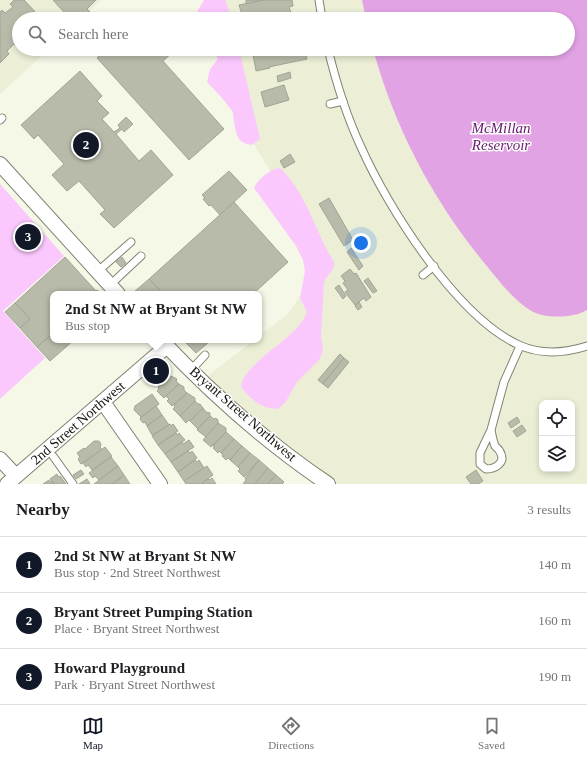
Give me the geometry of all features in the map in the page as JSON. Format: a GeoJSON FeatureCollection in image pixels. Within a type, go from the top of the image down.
{"type":"FeatureCollection","features":[{"type":"Feature","properties":{"kind":"street"},"geometry":{"type":"LineString","coordinates":[[0,164],[114,290]]}},
{"type":"Feature","properties":{"kind":"street","name":"Bryant Street Northwest"},"geometry":{"type":"LineString","coordinates":[[164,343],[225,402],[267,439],[328,484]]}},
{"type":"Feature","properties":{"kind":"street","name":"2nd Street Northwest"},"geometry":{"type":"LineString","coordinates":[[11,480],[103,402],[164,343]]}},
{"type":"Feature","properties":{"kind":"street"},"geometry":{"type":"LineString","coordinates":[[103,402],[160,484]]}},
{"type":"Feature","properties":{"kind":"street"},"geometry":{"type":"LineString","coordinates":[[0,459],[11,480]]}},
{"type":"Feature","properties":{"kind":"lane"},"geometry":{"type":"LineString","coordinates":[[319,0],[321,12]]}},
{"type":"Feature","properties":{"kind":"lane"},"geometry":{"type":"LineString","coordinates":[[330,56],[343,101],[360,146],[385,198],[434,266],[462,300],[483,321],[498,333],[520,346],[538,351],[550,352],[570,351],[587,346]]}},
{"type":"Feature","properties":{"kind":"lane"},"geometry":{"type":"LineString","coordinates":[[330,104],[343,101]]}},
{"type":"Feature","properties":{"kind":"lane"},"geometry":{"type":"LineString","coordinates":[[97,272],[131,242]]}},
{"type":"Feature","properties":{"kind":"lane"},"geometry":{"type":"LineString","coordinates":[[114,290],[141,256]]}},
{"type":"Feature","properties":{"kind":"lane"},"geometry":{"type":"LineString","coordinates":[[423,275],[434,266]]}},
{"type":"Feature","properties":{"kind":"lane"},"geometry":{"type":"LineString","coordinates":[[494,340],[498,333]]}},
{"type":"Feature","properties":{"kind":"lane"},"geometry":{"type":"LineString","coordinates":[[491,430],[495,445],[501,454],[502,459],[499,465],[495,468],[486,469],[480,464],[480,453],[491,430],[504,382],[520,346]]}},
{"type":"Feature","properties":{"kind":"lane"},"geometry":{"type":"LineString","coordinates":[[191,370],[205,356]]}},
{"type":"Feature","properties":{"kind":"lane"},"geometry":{"type":"LineString","coordinates":[[53,456],[72,484]]}},
{"type":"Feature","properties":{"kind":"shaded area"},"geometry":{"type":"Polygon","coordinates":[[[0,0],[101,0],[88,12],[12,12],[12,56],[41,56],[0,94],[0,0]]]}},
{"type":"Feature","properties":{"kind":"shaded area"},"geometry":{"type":"Polygon","coordinates":[[[204,0],[225,0],[229,12],[197,12],[204,0]]]}},
{"type":"Feature","properties":{"kind":"shaded area"},"geometry":{"type":"Polygon","coordinates":[[[211,0],[587,0],[587,484],[333,484],[209,387],[209,375],[250,343],[262,343],[262,334],[289,313],[318,268],[296,212],[248,135],[227,56],[575,56],[575,12],[214,12],[211,0]]]}},
{"type":"Feature","properties":{"kind":"shaded area"},"geometry":{"type":"Polygon","coordinates":[[[216,56],[241,56],[260,139],[252,145],[240,140],[235,128],[233,112],[207,82],[210,69],[218,59],[216,56]]]}},
{"type":"Feature","properties":{"kind":"shaded area"},"geometry":{"type":"Polygon","coordinates":[[[280,168],[290,178],[304,201],[334,262],[334,265],[324,283],[321,336],[323,351],[319,360],[297,382],[285,403],[278,409],[266,407],[257,403],[241,387],[244,377],[251,368],[283,341],[302,322],[307,312],[300,298],[305,271],[303,260],[296,246],[254,188],[258,181],[265,175],[272,170],[280,168]]]}},
{"type":"Feature","properties":{"kind":"shaded area"},"geometry":{"type":"Polygon","coordinates":[[[0,184],[64,256],[3,311],[45,358],[0,399],[0,184]]]}},
{"type":"Feature","properties":{"kind":"water","name":"McMillan Reservoir"},"geometry":{"type":"Polygon","coordinates":[[[362,0],[587,0],[587,310],[576,314],[562,316],[546,316],[535,313],[513,297],[495,276],[470,245],[452,219],[420,166],[393,109],[375,56],[575,56],[575,12],[365,12],[362,0]]]}},
{"type":"Feature","properties":{"kind":"building"},"geometry":{"type":"Polygon","coordinates":[[[14,0],[24,0],[35,12],[12,12],[12,46],[7,51],[9,54],[0,63],[0,12],[2,10],[5,13],[13,7],[10,4],[14,0]]]}},
{"type":"Feature","properties":{"kind":"building"},"geometry":{"type":"Polygon","coordinates":[[[53,0],[96,0],[87,9],[90,12],[64,12],[53,0]]]}},
{"type":"Feature","properties":{"kind":"building"},"geometry":{"type":"Polygon","coordinates":[[[246,0],[265,0],[246,4],[246,0]]]}},
{"type":"Feature","properties":{"kind":"building"},"geometry":{"type":"Polygon","coordinates":[[[264,0],[292,0],[293,6],[289,7],[291,12],[241,12],[239,5],[264,0]]]}},
{"type":"Feature","properties":{"kind":"building"},"geometry":{"type":"Polygon","coordinates":[[[99,56],[168,56],[163,61],[224,129],[189,160],[97,58],[99,56]]]}},
{"type":"Feature","properties":{"kind":"building"},"geometry":{"type":"Polygon","coordinates":[[[253,56],[306,56],[307,59],[269,67],[270,68],[256,71],[253,56]]]}},
{"type":"Feature","properties":{"kind":"building"},"geometry":{"type":"Polygon","coordinates":[[[80,71],[102,96],[97,101],[109,113],[102,119],[114,132],[120,128],[118,125],[126,117],[133,124],[124,132],[122,129],[116,134],[139,161],[151,150],[173,175],[114,228],[100,214],[105,210],[79,181],[67,191],[52,175],[64,164],[38,135],[34,139],[21,125],[80,71]]]}},
{"type":"Feature","properties":{"kind":"building"},"geometry":{"type":"Polygon","coordinates":[[[290,72],[291,78],[278,82],[277,76],[290,72]]]}},
{"type":"Feature","properties":{"kind":"building"},"geometry":{"type":"Polygon","coordinates":[[[284,85],[289,100],[265,107],[261,92],[284,85]]]}},
{"type":"Feature","properties":{"kind":"building"},"geometry":{"type":"Polygon","coordinates":[[[290,154],[295,162],[284,168],[280,161],[290,154]]]}},
{"type":"Feature","properties":{"kind":"building"},"geometry":{"type":"Polygon","coordinates":[[[229,171],[247,190],[220,215],[211,205],[209,206],[203,199],[205,198],[202,195],[229,171]]]}},
{"type":"Feature","properties":{"kind":"building"},"geometry":{"type":"Polygon","coordinates":[[[329,198],[353,240],[344,246],[319,204],[329,198]]]}},
{"type":"Feature","properties":{"kind":"building"},"geometry":{"type":"Polygon","coordinates":[[[234,202],[288,262],[256,291],[160,291],[149,279],[234,202]]]}},
{"type":"Feature","properties":{"kind":"building"},"geometry":{"type":"Polygon","coordinates":[[[351,248],[363,266],[359,270],[347,252],[351,248]]]}},
{"type":"Feature","properties":{"kind":"building"},"geometry":{"type":"Polygon","coordinates":[[[65,257],[96,291],[50,291],[50,336],[37,347],[20,328],[30,319],[15,303],[65,257]]]}},
{"type":"Feature","properties":{"kind":"building"},"geometry":{"type":"Polygon","coordinates":[[[122,257],[126,263],[121,267],[116,262],[122,257]]]}},
{"type":"Feature","properties":{"kind":"building"},"geometry":{"type":"Polygon","coordinates":[[[350,269],[354,274],[356,273],[371,297],[366,301],[364,298],[355,305],[345,292],[348,290],[343,283],[345,281],[341,276],[350,269]]]}},
{"type":"Feature","properties":{"kind":"building"},"geometry":{"type":"Polygon","coordinates":[[[368,278],[377,291],[373,293],[364,281],[368,278]]]}},
{"type":"Feature","properties":{"kind":"building"},"geometry":{"type":"Polygon","coordinates":[[[149,279],[160,291],[135,291],[149,279]]]}},
{"type":"Feature","properties":{"kind":"building"},"geometry":{"type":"Polygon","coordinates":[[[339,285],[346,296],[343,299],[335,288],[339,285]]]}},
{"type":"Feature","properties":{"kind":"building"},"geometry":{"type":"Polygon","coordinates":[[[359,302],[362,307],[358,310],[355,306],[359,302]]]}},
{"type":"Feature","properties":{"kind":"building"},"geometry":{"type":"Polygon","coordinates":[[[15,303],[30,319],[20,328],[5,312],[15,303]]]}},
{"type":"Feature","properties":{"kind":"building"},"geometry":{"type":"Polygon","coordinates":[[[50,336],[50,343],[71,343],[50,361],[37,347],[50,336]]]}},
{"type":"Feature","properties":{"kind":"building"},"geometry":{"type":"Polygon","coordinates":[[[186,343],[208,343],[196,353],[186,343]]]}},
{"type":"Feature","properties":{"kind":"building"},"geometry":{"type":"Polygon","coordinates":[[[340,354],[344,358],[323,384],[318,380],[340,354]]]}},
{"type":"Feature","properties":{"kind":"building"},"geometry":{"type":"Polygon","coordinates":[[[344,358],[349,362],[328,388],[323,384],[344,358]]]}},
{"type":"Feature","properties":{"kind":"building"},"geometry":{"type":"Polygon","coordinates":[[[171,376],[177,379],[176,381],[179,384],[164,398],[157,391],[159,389],[158,387],[171,376]]]}},
{"type":"Feature","properties":{"kind":"building"},"geometry":{"type":"Polygon","coordinates":[[[179,384],[184,387],[184,390],[187,393],[172,406],[167,401],[169,399],[166,396],[179,384]]]}},
{"type":"Feature","properties":{"kind":"building"},"geometry":{"type":"Polygon","coordinates":[[[187,393],[195,398],[195,401],[180,416],[173,409],[175,407],[174,405],[187,393]]]}},
{"type":"Feature","properties":{"kind":"building"},"geometry":{"type":"Polygon","coordinates":[[[152,394],[159,404],[141,417],[134,410],[135,406],[152,394]]]}},
{"type":"Feature","properties":{"kind":"building"},"geometry":{"type":"Polygon","coordinates":[[[195,401],[203,408],[186,423],[180,416],[195,401]]]}},
{"type":"Feature","properties":{"kind":"building"},"geometry":{"type":"Polygon","coordinates":[[[156,406],[162,415],[147,426],[145,422],[143,423],[140,419],[156,406]]]}},
{"type":"Feature","properties":{"kind":"building"},"geometry":{"type":"Polygon","coordinates":[[[203,408],[206,412],[210,413],[210,416],[198,429],[190,421],[203,408]]]}},
{"type":"Feature","properties":{"kind":"building"},"geometry":{"type":"Polygon","coordinates":[[[162,415],[169,425],[152,435],[147,426],[162,415]]]}},
{"type":"Feature","properties":{"kind":"building"},"geometry":{"type":"Polygon","coordinates":[[[210,416],[214,419],[216,418],[218,423],[206,437],[197,430],[210,416]]]}},
{"type":"Feature","properties":{"kind":"building"},"geometry":{"type":"Polygon","coordinates":[[[517,417],[520,422],[511,428],[508,423],[517,417]]]}},
{"type":"Feature","properties":{"kind":"building"},"geometry":{"type":"Polygon","coordinates":[[[218,423],[226,428],[226,432],[211,447],[203,440],[218,423]]]}},
{"type":"Feature","properties":{"kind":"building"},"geometry":{"type":"Polygon","coordinates":[[[170,424],[171,426],[173,424],[178,431],[158,445],[152,436],[170,424]]]}},
{"type":"Feature","properties":{"kind":"building"},"geometry":{"type":"Polygon","coordinates":[[[522,425],[526,431],[517,437],[513,431],[522,425]]]}},
{"type":"Feature","properties":{"kind":"building"},"geometry":{"type":"Polygon","coordinates":[[[226,432],[234,439],[221,453],[219,451],[218,453],[213,446],[226,432]]]}},
{"type":"Feature","properties":{"kind":"building"},"geometry":{"type":"Polygon","coordinates":[[[176,433],[177,435],[179,433],[185,440],[165,454],[158,445],[176,433]]]}},
{"type":"Feature","properties":{"kind":"building"},"geometry":{"type":"Polygon","coordinates":[[[234,439],[242,446],[230,460],[228,458],[226,460],[221,453],[234,439]]]}},
{"type":"Feature","properties":{"kind":"building"},"geometry":{"type":"Polygon","coordinates":[[[189,440],[194,447],[171,462],[165,454],[182,442],[183,444],[189,440]]]}},
{"type":"Feature","properties":{"kind":"building"},"geometry":{"type":"Polygon","coordinates":[[[94,441],[99,441],[102,450],[81,464],[78,459],[80,457],[77,453],[84,448],[85,449],[94,441]]]}},
{"type":"Feature","properties":{"kind":"building"},"geometry":{"type":"Polygon","coordinates":[[[242,446],[250,453],[238,467],[230,460],[242,446]]]}},
{"type":"Feature","properties":{"kind":"building"},"geometry":{"type":"Polygon","coordinates":[[[105,447],[112,456],[92,470],[88,465],[86,467],[83,463],[105,447]]]}},
{"type":"Feature","properties":{"kind":"building"},"geometry":{"type":"Polygon","coordinates":[[[188,451],[190,453],[192,451],[197,458],[178,472],[171,462],[188,451]]]}},
{"type":"Feature","properties":{"kind":"building"},"geometry":{"type":"Polygon","coordinates":[[[250,453],[259,460],[244,477],[238,471],[240,469],[238,467],[250,453]]]}},
{"type":"Feature","properties":{"kind":"building"},"geometry":{"type":"Polygon","coordinates":[[[111,457],[118,466],[99,480],[95,476],[93,478],[89,473],[111,457]]]}},
{"type":"Feature","properties":{"kind":"building"},"geometry":{"type":"Polygon","coordinates":[[[195,460],[197,462],[199,460],[204,468],[184,481],[178,472],[195,460]]]}},
{"type":"Feature","properties":{"kind":"building"},"geometry":{"type":"Polygon","coordinates":[[[259,460],[268,468],[255,484],[243,484],[246,480],[245,478],[259,460]]]}},
{"type":"Feature","properties":{"kind":"building"},"geometry":{"type":"Polygon","coordinates":[[[118,466],[124,475],[112,484],[94,484],[118,466]]]}},
{"type":"Feature","properties":{"kind":"building"},"geometry":{"type":"Polygon","coordinates":[[[207,466],[213,475],[201,484],[186,484],[184,481],[207,466]]]}},
{"type":"Feature","properties":{"kind":"building"},"geometry":{"type":"Polygon","coordinates":[[[268,468],[276,475],[268,484],[255,484],[268,468]]]}},
{"type":"Feature","properties":{"kind":"building"},"geometry":{"type":"Polygon","coordinates":[[[81,470],[84,474],[76,479],[73,475],[81,470]]]}},
{"type":"Feature","properties":{"kind":"building"},"geometry":{"type":"Polygon","coordinates":[[[476,470],[483,481],[478,484],[471,484],[466,477],[476,470]]]}},
{"type":"Feature","properties":{"kind":"building"},"geometry":{"type":"Polygon","coordinates":[[[57,474],[58,477],[60,476],[66,484],[54,484],[50,479],[57,474]]]}},
{"type":"Feature","properties":{"kind":"building"},"geometry":{"type":"Polygon","coordinates":[[[124,475],[130,484],[112,484],[122,477],[124,475]]]}},
{"type":"Feature","properties":{"kind":"building"},"geometry":{"type":"Polygon","coordinates":[[[276,475],[284,482],[282,484],[268,484],[276,475]]]}},
{"type":"Feature","properties":{"kind":"building"},"geometry":{"type":"Polygon","coordinates":[[[212,478],[216,484],[201,484],[208,479],[210,480],[212,478]]]}},
{"type":"Feature","properties":{"kind":"building"},"geometry":{"type":"Polygon","coordinates":[[[87,479],[90,484],[79,484],[87,479]]]}},
{"type":"Feature","properties":{"kind":"building"},"geometry":{"type":"Polygon","coordinates":[[[49,480],[54,484],[43,484],[49,480]]]}},
{"type":"Feature","properties":{"kind":"place","name":"Bryant Street Pumping Station"},"geometry":{"type":"Point","coordinates":[86,145]}},
{"type":"Feature","properties":{"kind":"place","name":"Howard Playground"},"geometry":{"type":"Point","coordinates":[28,237]}},
{"type":"Feature","properties":{"kind":"place","name":"2nd St NW at Bryant St NW"},"geometry":{"type":"Point","coordinates":[156,371]}}]}
